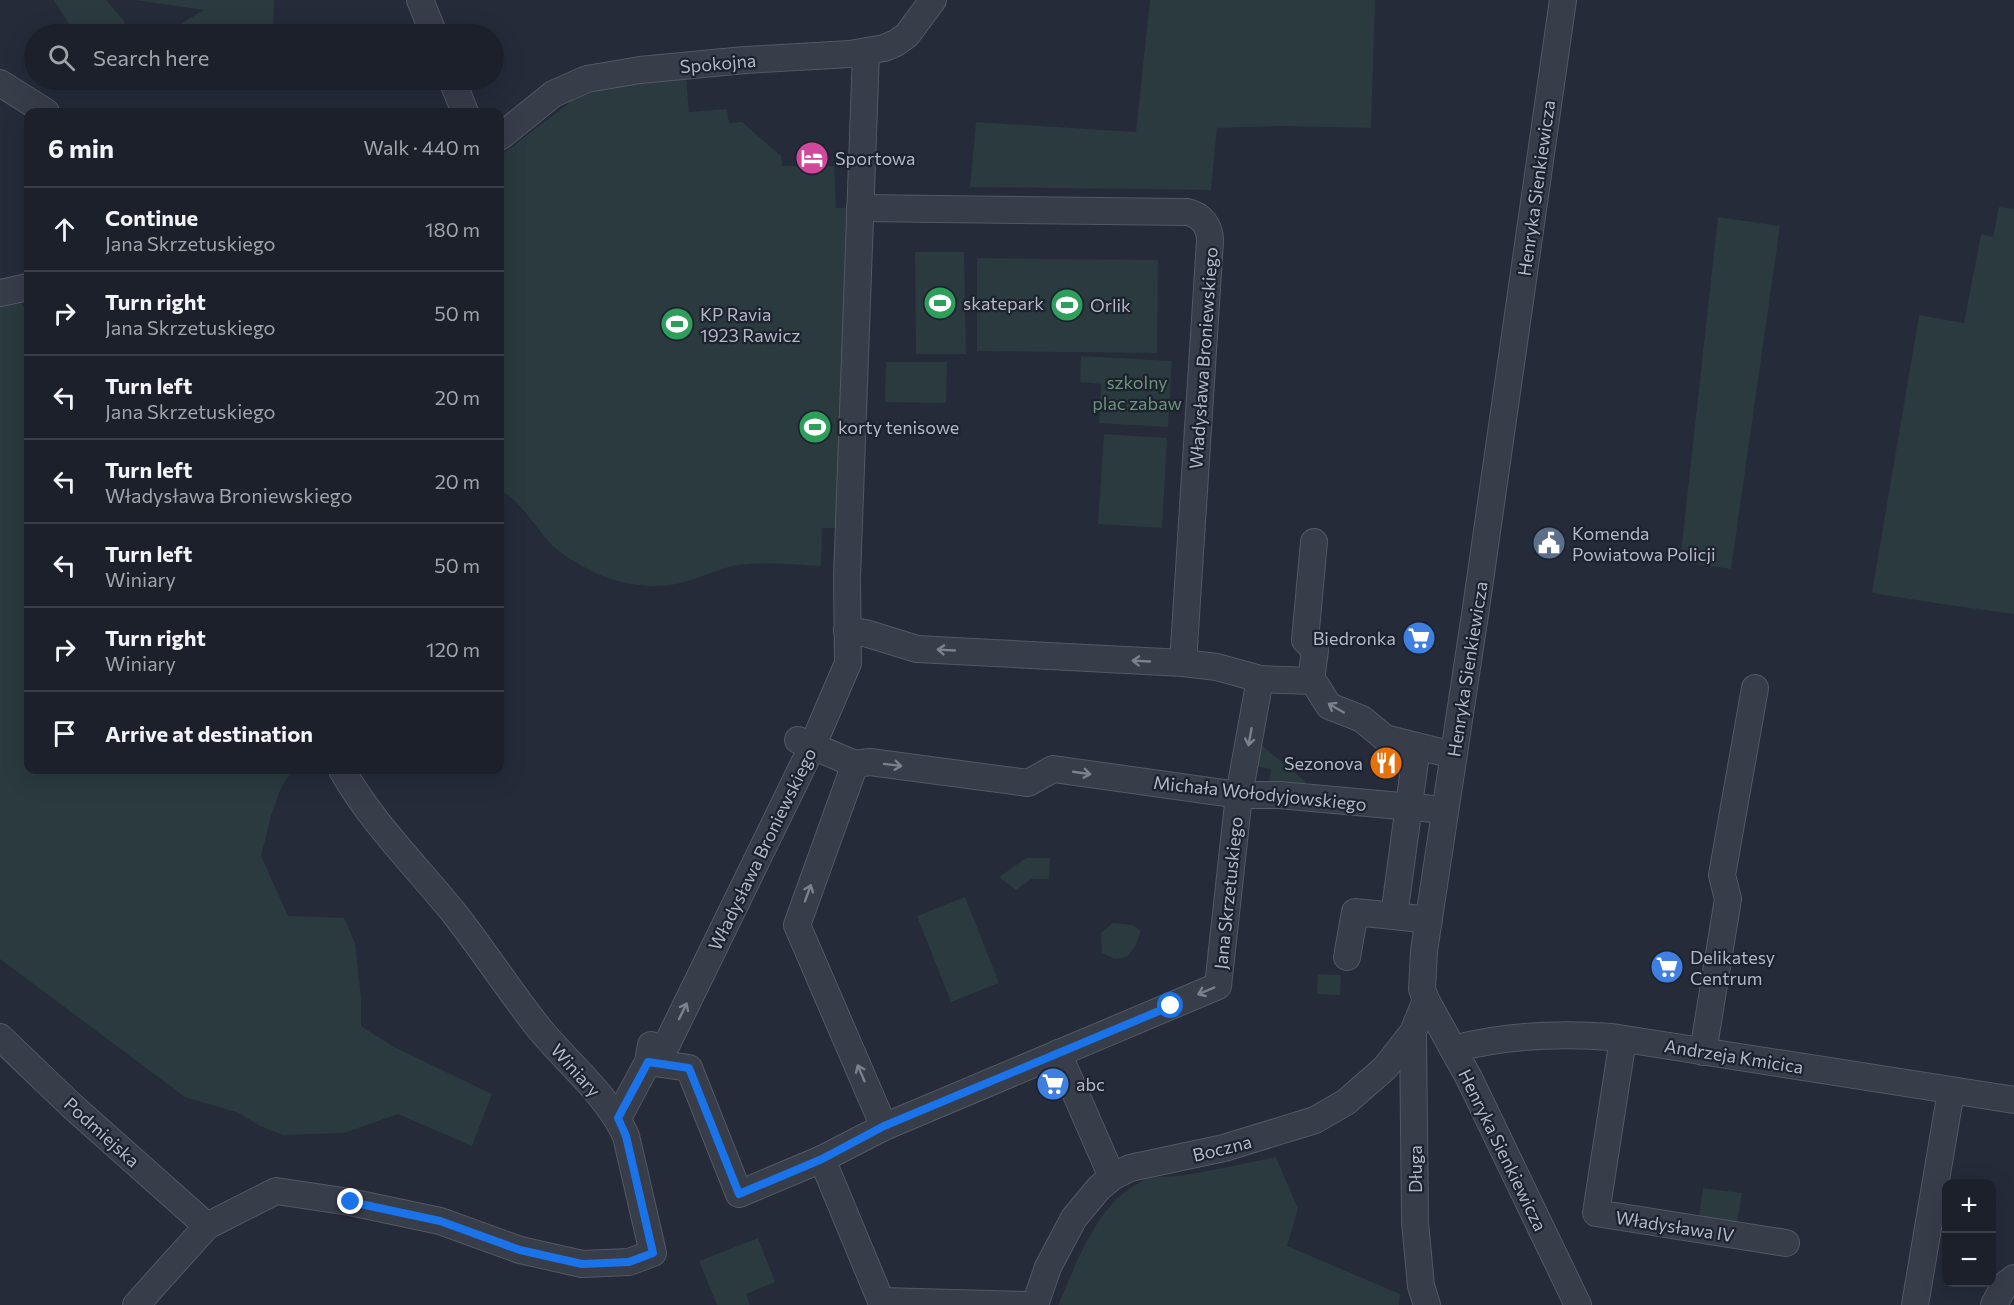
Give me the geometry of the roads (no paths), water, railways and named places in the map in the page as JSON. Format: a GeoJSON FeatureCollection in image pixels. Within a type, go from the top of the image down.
{"type":"FeatureCollection","features":[{"type":"Feature","properties":{"kind":"street"},"geometry":{"type":"LineString","coordinates":[[420,0],[430,24]]}},
{"type":"Feature","properties":{"kind":"street","name":"Spokojna"},"geometry":{"type":"LineString","coordinates":[[504,134],[553,94],[587,79],[667,67],[866,52],[884,48],[901,39],[912,29],[933,0]]}},
{"type":"Feature","properties":{"kind":"street","name":"Henryka Sienkiewicza"},"geometry":{"type":"LineString","coordinates":[[1563,0],[1478,599],[1429,920],[1422,989],[1469,1078],[1578,1305]]}},
{"type":"Feature","properties":{"kind":"street","name":"Władysława Broniewskiego"},"geometry":{"type":"LineString","coordinates":[[618,1118],[649,1059],[652,1035],[805,744],[847,630],[866,52]]}},
{"type":"Feature","properties":{"kind":"street"},"geometry":{"type":"LineString","coordinates":[[0,83],[39,108]]}},
{"type":"Feature","properties":{"kind":"street"},"geometry":{"type":"LineString","coordinates":[[456,90],[463,108]]}},
{"type":"Feature","properties":{"kind":"street","name":"Władysława Broniewskiego"},"geometry":{"type":"LineString","coordinates":[[860,208],[1187,212],[1194,213],[1207,225],[1210,241],[1183,663]]}},
{"type":"Feature","properties":{"kind":"street"},"geometry":{"type":"LineString","coordinates":[[0,293],[24,288]]}},
{"type":"Feature","properties":{"kind":"street"},"geometry":{"type":"LineString","coordinates":[[1314,542],[1305,640],[1315,650],[1311,681],[1329,706],[1362,719],[1385,738],[1453,755]]}},
{"type":"Feature","properties":{"kind":"street"},"geometry":{"type":"LineString","coordinates":[[847,630],[865,633],[917,649],[1183,663],[1217,667],[1260,679],[1311,681]]}},
{"type":"Feature","properties":{"kind":"street","name":"Jana Skrzetuskiego"},"geometry":{"type":"LineString","coordinates":[[649,1059],[689,1068],[739,1194],[822,1159],[884,1126],[1218,986],[1239,795],[1260,679]]}},
{"type":"Feature","properties":{"kind":"street"},"geometry":{"type":"LineString","coordinates":[[1703,1052],[1728,899],[1722,874],[1755,688]]}},
{"type":"Feature","properties":{"kind":"street","name":"Michała Wołodyjowskiego"},"geometry":{"type":"LineString","coordinates":[[805,744],[855,764],[870,762],[1028,783],[1053,769],[1239,795],[1279,795],[1445,810]]}},
{"type":"Feature","properties":{"kind":"street"},"geometry":{"type":"LineString","coordinates":[[1394,916],[1417,746]]}},
{"type":"Feature","properties":{"kind":"street"},"geometry":{"type":"LineString","coordinates":[[855,764],[797,925],[884,1126]]}},
{"type":"Feature","properties":{"kind":"street","name":"Winiary"},"geometry":{"type":"LineString","coordinates":[[207,1226],[276,1191],[351,1202],[440,1221],[520,1250],[582,1264],[629,1262],[653,1253],[626,1136],[618,1118],[539,1028],[454,914],[356,796],[344,774]]}},
{"type":"Feature","properties":{"kind":"street"},"geometry":{"type":"LineString","coordinates":[[1347,957],[1354,912],[1429,920]]}},
{"type":"Feature","properties":{"kind":"street","name":"Boczna"},"geometry":{"type":"LineString","coordinates":[[1035,1305],[1048,1267],[1074,1218],[1099,1188],[1112,1177],[1130,1168],[1224,1148],[1315,1120],[1346,1102],[1379,1073],[1413,1032],[1426,1000]]}},
{"type":"Feature","properties":{"kind":"street","name":"Długa"},"geometry":{"type":"LineString","coordinates":[[1413,1032],[1415,1222],[1421,1286],[1427,1305]]}},
{"type":"Feature","properties":{"kind":"street","name":"Andrzeja Kmicica"},"geometry":{"type":"LineString","coordinates":[[1453,1049],[1491,1040],[1548,1034],[1623,1039],[2014,1100]]}},
{"type":"Feature","properties":{"kind":"street","name":"Podmiejska"},"geometry":{"type":"LineString","coordinates":[[0,1037],[72,1106],[207,1226]]}},
{"type":"Feature","properties":{"kind":"street","name":"Władysława IV"},"geometry":{"type":"LineString","coordinates":[[1623,1039],[1596,1213],[1786,1243]]}},
{"type":"Feature","properties":{"kind":"street"},"geometry":{"type":"LineString","coordinates":[[1058,1053],[1112,1177]]}},
{"type":"Feature","properties":{"kind":"street"},"geometry":{"type":"LineString","coordinates":[[1918,1304],[1951,1091]]}},
{"type":"Feature","properties":{"kind":"street"},"geometry":{"type":"LineString","coordinates":[[822,1159],[881,1300],[1028,1305]]}},
{"type":"Feature","properties":{"kind":"street"},"geometry":{"type":"LineString","coordinates":[[136,1305],[207,1226]]}},
{"type":"Feature","properties":{"kind":"street"},"geometry":{"type":"LineString","coordinates":[[1994,1305],[2004,1286],[2014,1278]]}},
{"type":"Feature","properties":{"kind":"place","name":"Sportowa"},"geometry":{"type":"Point","coordinates":[812,158]}},
{"type":"Feature","properties":{"kind":"place","name":"skatepark"},"geometry":{"type":"Point","coordinates":[940,303]}},
{"type":"Feature","properties":{"kind":"place","name":"Orlik"},"geometry":{"type":"Point","coordinates":[1067,305]}},
{"type":"Feature","properties":{"kind":"place","name":"KP Ravia 1923 Rawicz"},"geometry":{"type":"Point","coordinates":[677,324]}},
{"type":"Feature","properties":{"kind":"place","name":"korty tenisowe"},"geometry":{"type":"Point","coordinates":[815,427]}},
{"type":"Feature","properties":{"kind":"place","name":"Komenda Powiatowa Policji"},"geometry":{"type":"Point","coordinates":[1549,543]}},
{"type":"Feature","properties":{"kind":"place","name":"Biedronka"},"geometry":{"type":"Point","coordinates":[1419,638]}},
{"type":"Feature","properties":{"kind":"place","name":"Sezonova"},"geometry":{"type":"Point","coordinates":[1386,763]}},
{"type":"Feature","properties":{"kind":"place","name":"Delikatesy Centrum"},"geometry":{"type":"Point","coordinates":[1667,967]}},
{"type":"Feature","properties":{"kind":"place","name":"abc"},"geometry":{"type":"Point","coordinates":[1053,1084]}},
{"type":"Feature","properties":{"kind":"park label","name":"szkolny plac zabaw"},"geometry":{"type":"Point","coordinates":[1137,392]}}]}
